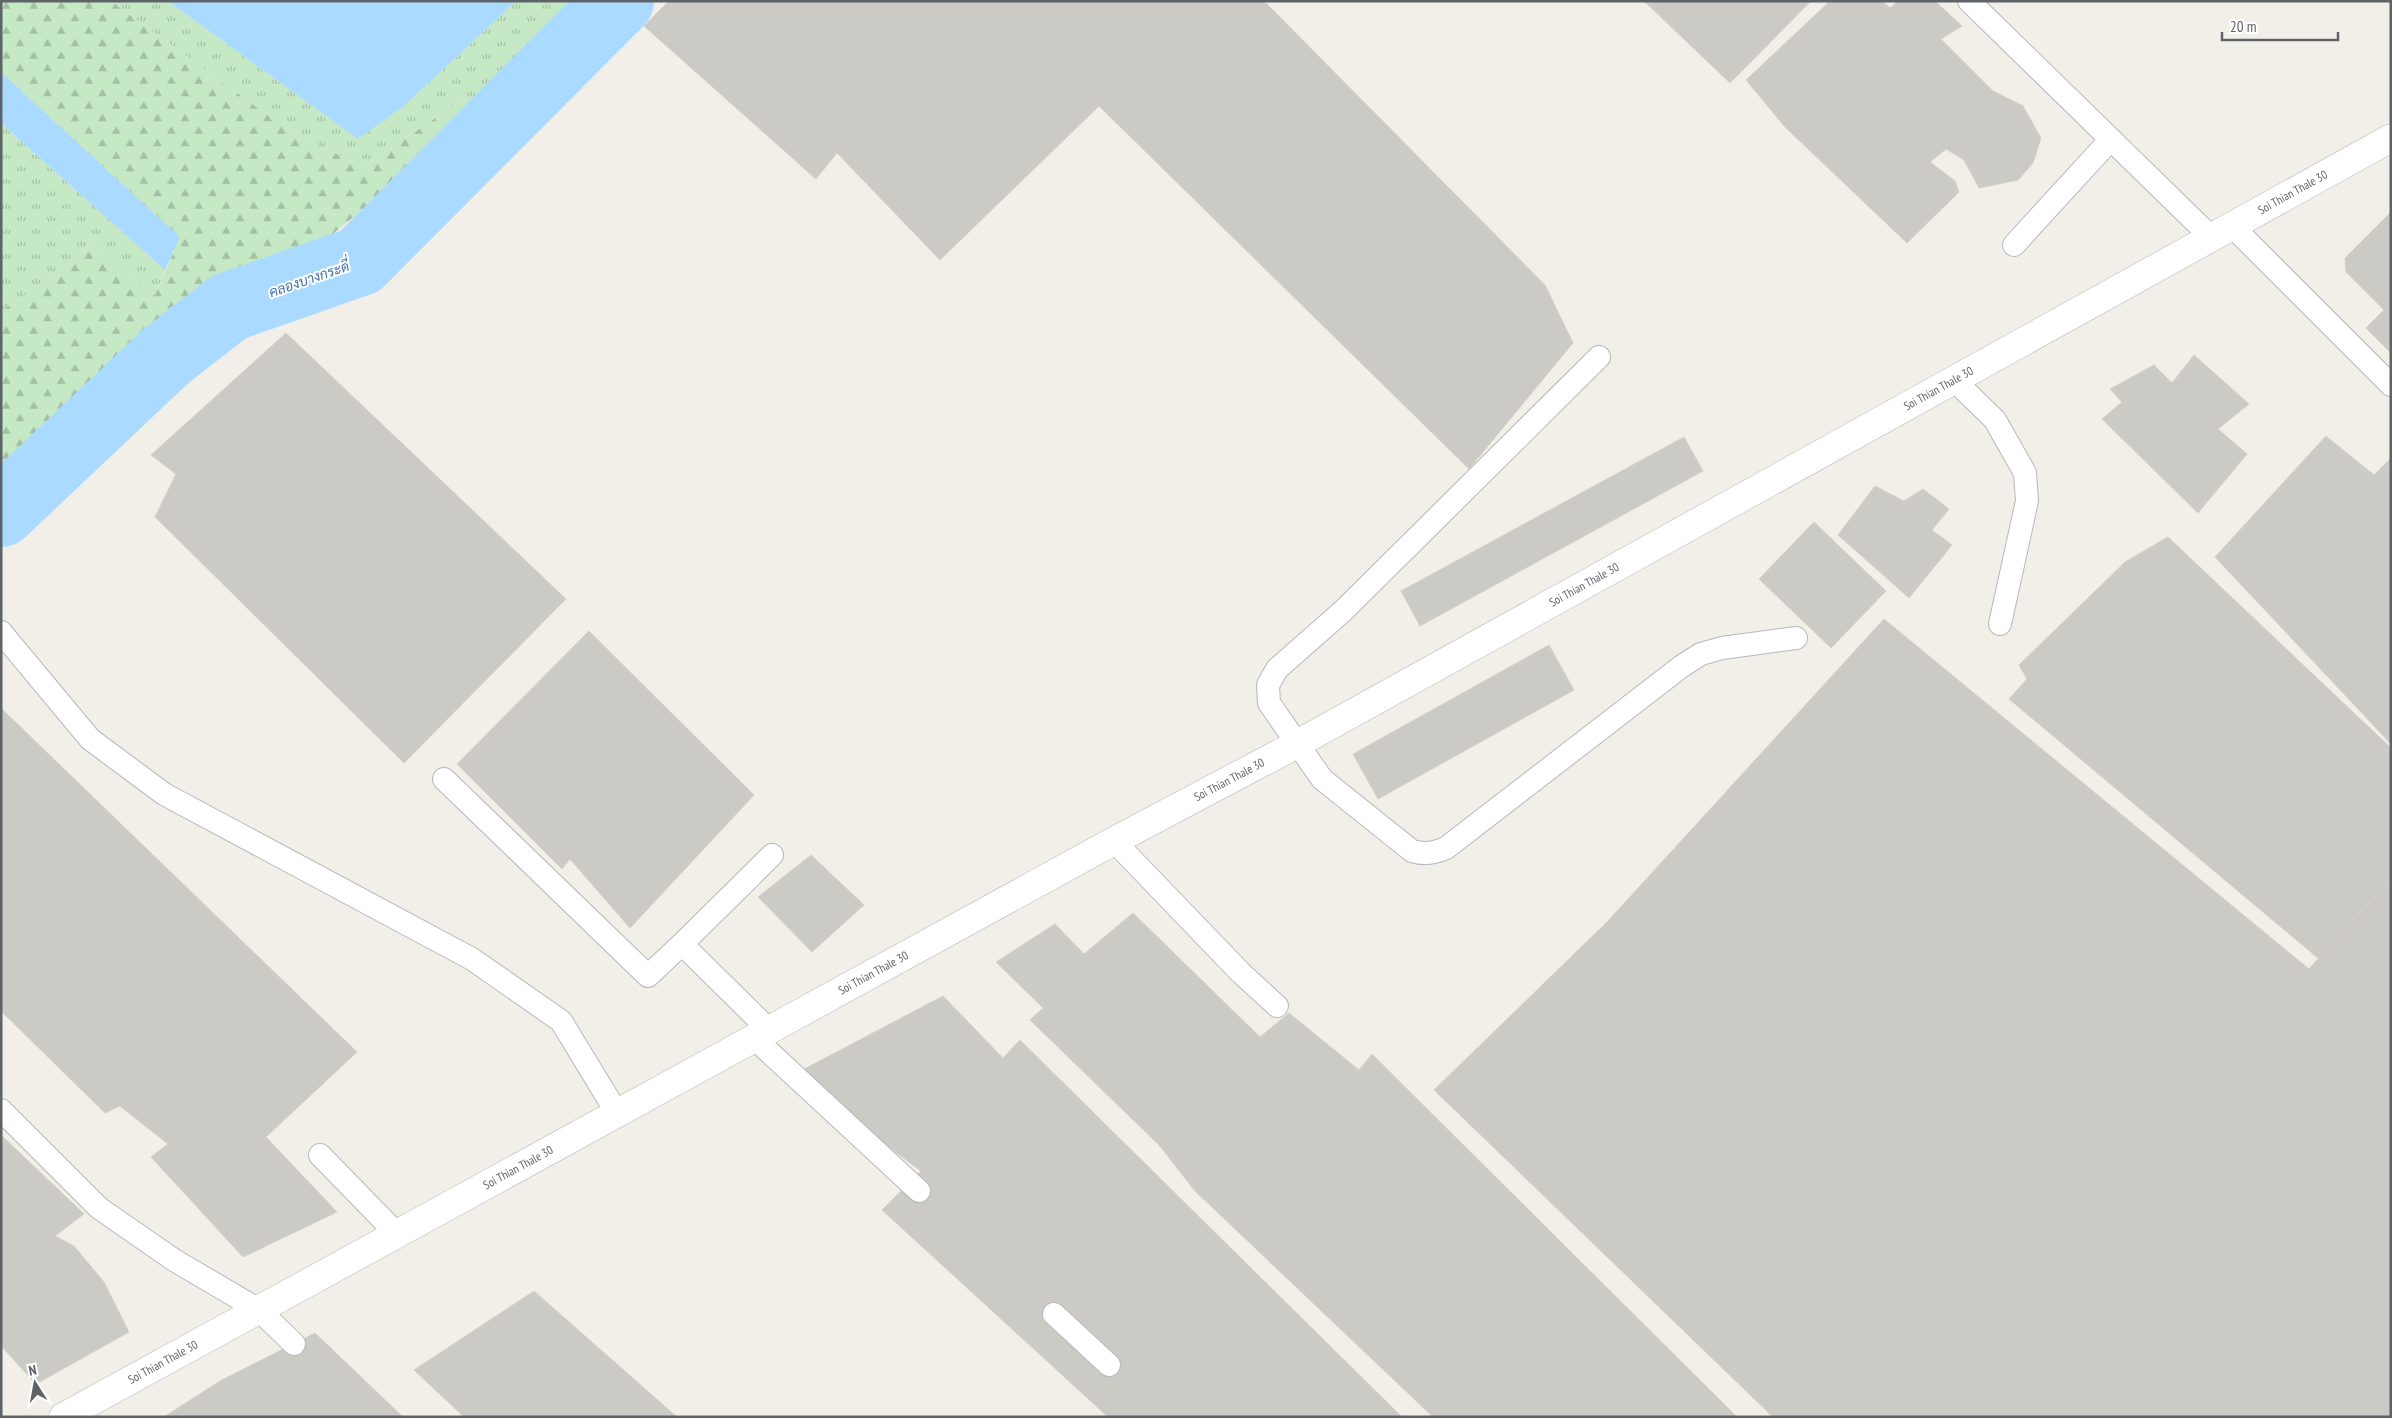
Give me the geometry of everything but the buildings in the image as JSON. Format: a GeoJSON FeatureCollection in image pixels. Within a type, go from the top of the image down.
{"type":"FeatureCollection","features":[{"type":"Feature","properties":{"kind":"street","name":"Soi Thian Thale 30"},"geometry":{"type":"LineString","coordinates":[[63,1417],[1114,841],[1297,744],[2391,138]]}},
{"type":"Feature","properties":{"kind":"lane"},"geometry":{"type":"LineString","coordinates":[[1969,1],[2111,139],[2223,232],[2391,385]]}},
{"type":"Feature","properties":{"kind":"lane"},"geometry":{"type":"LineString","coordinates":[[2014,245],[2111,139]]}},
{"type":"Feature","properties":{"kind":"lane"},"geometry":{"type":"LineString","coordinates":[[1599,357],[1344,610],[1277,670],[1268,685],[1269,703],[1297,744],[1322,779],[1412,851],[1420,853],[1437,852],[1446,848],[1682,666],[1701,654],[1722,648],[1796,638]]}},
{"type":"Feature","properties":{"kind":"lane"},"geometry":{"type":"LineString","coordinates":[[1954,380],[1995,420],[2025,473],[2028,501],[2000,624]]}},
{"type":"Feature","properties":{"kind":"lane"},"geometry":{"type":"LineString","coordinates":[[1,632],[90,738],[164,794],[472,958],[561,1021],[617,1113]]}},
{"type":"Feature","properties":{"kind":"lane"},"geometry":{"type":"LineString","coordinates":[[444,779],[648,976],[772,855]]}},
{"type":"Feature","properties":{"kind":"lane"},"geometry":{"type":"LineString","coordinates":[[1114,841],[1241,973],[1276,1006]]}},
{"type":"Feature","properties":{"kind":"lane"},"geometry":{"type":"LineString","coordinates":[[682,944],[762,1034],[919,1190]]}},
{"type":"Feature","properties":{"kind":"lane"},"geometry":{"type":"LineString","coordinates":[[1,1110],[99,1208],[174,1260],[258,1310],[294,1344]]}},
{"type":"Feature","properties":{"kind":"lane"},"geometry":{"type":"LineString","coordinates":[[320,1155],[397,1234]]}},
{"type":"Feature","properties":{"kind":"lane"},"geometry":{"type":"LineString","coordinates":[[1054,1314],[1110,1365]]}},
{"type":"Feature","properties":{"kind":"green space"},"geometry":{"type":"Polygon","coordinates":[[[1,1],[111,1],[274,120],[362,168],[462,100],[475,118],[307,255],[171,307],[1,465],[1,311],[94,245],[155,295],[180,237],[1,72],[1,1]]]}},
{"type":"Feature","properties":{"kind":"green space"},"geometry":{"type":"Polygon","coordinates":[[[111,1],[168,1],[358,139],[404,106],[516,1],[603,1],[475,118],[462,100],[362,168],[274,120],[111,1]]]}},
{"type":"Feature","properties":{"kind":"green space"},"geometry":{"type":"Polygon","coordinates":[[[1,123],[165,270],[155,295],[94,245],[1,311],[1,123]]]}},
{"type":"Feature","properties":{"kind":"water"},"geometry":{"type":"Polygon","coordinates":[[[168,1],[516,1],[404,106],[358,139],[168,1]]]}},
{"type":"Feature","properties":{"kind":"water"},"geometry":{"type":"Polygon","coordinates":[[[1,72],[180,237],[165,270],[1,123],[1,72]]]}},
{"type":"Feature","properties":{"kind":"waterway","name":"คลองบางกระดี่"},"geometry":{"type":"LineString","coordinates":[[1,512],[166,356],[229,307],[360,261],[619,1]]}}]}
